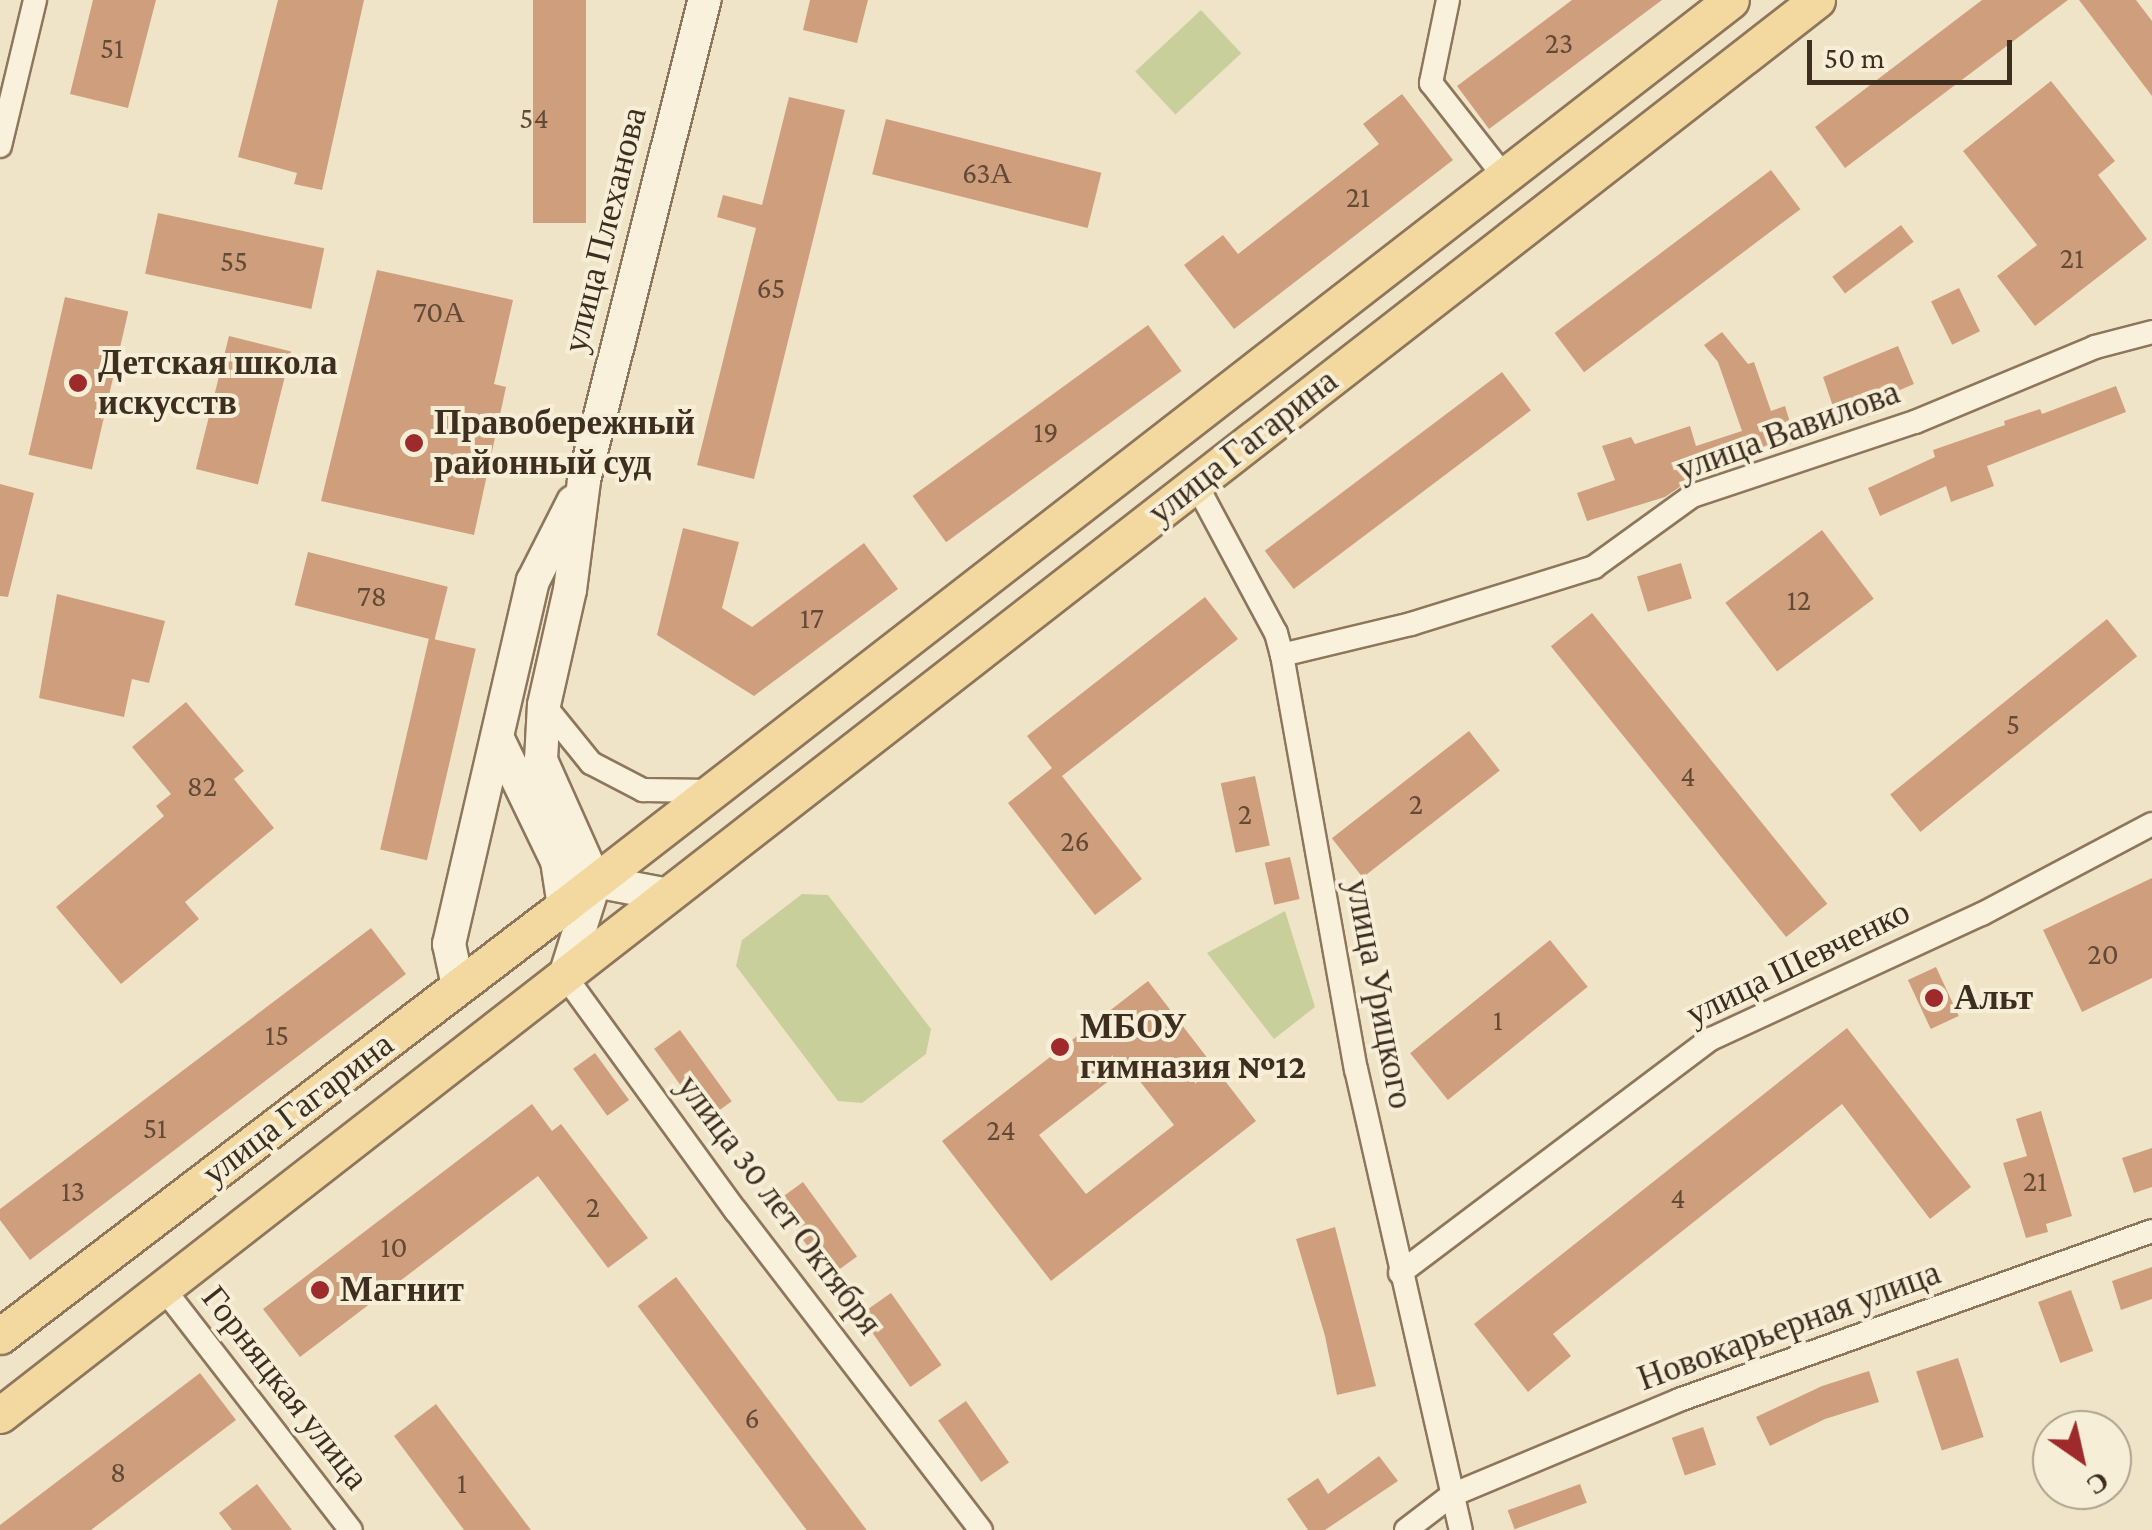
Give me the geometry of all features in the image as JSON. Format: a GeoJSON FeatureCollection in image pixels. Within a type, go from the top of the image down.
{"type":"FeatureCollection","features":[{"type":"Feature","properties":{"kind":"main road","name":"улица Плеханова"},"geometry":{"type":"LineString","coordinates":[[595,881],[541,760],[544,705],[570,590],[584,480],[704,0]]}},
{"type":"Feature","properties":{"kind":"main road","name":"улица Гагарина"},"geometry":{"type":"LineString","coordinates":[[0,1336],[564,906],[1730,0]]}},
{"type":"Feature","properties":{"kind":"main road","name":"улица Гагарина"},"geometry":{"type":"LineString","coordinates":[[0,1415],[1817,0]]}},
{"type":"Feature","properties":{"kind":"main road"},"geometry":{"type":"LineString","coordinates":[[1185,423],[1182,456],[1196,484]]}},
{"type":"Feature","properties":{"kind":"main road","name":"улица Плеханова"},"geometry":{"type":"LineString","coordinates":[[458,986],[448,944],[533,580],[584,480]]}},
{"type":"Feature","properties":{"kind":"main road"},"geometry":{"type":"LineString","coordinates":[[498,739],[557,861],[564,906]]}},
{"type":"Feature","properties":{"kind":"main road"},"geometry":{"type":"LineString","coordinates":[[543,827],[595,881],[669,895]]}},
{"type":"Feature","properties":{"kind":"main road"},"geometry":{"type":"LineString","coordinates":[[565,976],[595,881]]}},
{"type":"Feature","properties":{"kind":"street"},"geometry":{"type":"LineString","coordinates":[[0,146],[36,0]]}},
{"type":"Feature","properties":{"kind":"street"},"geometry":{"type":"LineString","coordinates":[[1448,0],[1431,82],[1504,176]]}},
{"type":"Feature","properties":{"kind":"street","name":"улица Вавилова"},"geometry":{"type":"LineString","coordinates":[[1282,655],[1411,624],[1594,566],[1692,496],[1915,422],[2094,347],[2152,332]]}},
{"type":"Feature","properties":{"kind":"street","name":"улица Урицкого"},"geometry":{"type":"LineString","coordinates":[[1196,484],[1276,633],[1282,655],[1356,1069],[1461,1530]]}},
{"type":"Feature","properties":{"kind":"street"},"geometry":{"type":"LineString","coordinates":[[544,705],[591,763],[643,790],[711,791]]}},
{"type":"Feature","properties":{"kind":"street","name":"улица Шевченко"},"geometry":{"type":"LineString","coordinates":[[1400,1273],[1711,1039],[1982,914],[2152,824]]}},
{"type":"Feature","properties":{"kind":"street"},"geometry":{"type":"LineString","coordinates":[[564,906],[565,976]]}},
{"type":"Feature","properties":{"kind":"street","name":"улица 30 лет Октября"},"geometry":{"type":"LineString","coordinates":[[565,976],[736,1211],[981,1530]]}},
{"type":"Feature","properties":{"kind":"street","name":"Новокарьерная улица"},"geometry":{"type":"LineString","coordinates":[[1406,1530],[1452,1495],[1679,1400],[2152,1230]]}},
{"type":"Feature","properties":{"kind":"street","name":"Горняцкая улица"},"geometry":{"type":"LineString","coordinates":[[163,1288],[352,1530]]}},
{"type":"Feature","properties":{"kind":"green space"},"geometry":{"type":"Polygon","coordinates":[[[1201,10],[1241,53],[1175,115],[1135,71],[1201,10]]]}},
{"type":"Feature","properties":{"kind":"green space"},"geometry":{"type":"Polygon","coordinates":[[[802,894],[828,895],[931,1029],[926,1054],[862,1103],[838,1101],[736,966],[742,940],[802,894]]]}},
{"type":"Feature","properties":{"kind":"green space"},"geometry":{"type":"Polygon","coordinates":[[[1285,911],[1315,1007],[1274,1039],[1207,953],[1285,911]]]}},
{"type":"Feature","properties":{"kind":"building"},"geometry":{"type":"Polygon","coordinates":[[[93,0],[156,0],[128,108],[70,94],[93,0]]]}},
{"type":"Feature","properties":{"kind":"building"},"geometry":{"type":"Polygon","coordinates":[[[278,0],[364,0],[322,190],[294,184],[297,173],[238,157],[278,0]]]}},
{"type":"Feature","properties":{"kind":"building"},"geometry":{"type":"Polygon","coordinates":[[[533,0],[586,0],[586,223],[533,223],[533,0]]]}},
{"type":"Feature","properties":{"kind":"building"},"geometry":{"type":"Polygon","coordinates":[[[810,0],[868,0],[857,43],[803,30],[810,0]]]}},
{"type":"Feature","properties":{"kind":"building"},"geometry":{"type":"Polygon","coordinates":[[[1572,0],[1662,0],[1489,129],[1457,86],[1572,0]]]}},
{"type":"Feature","properties":{"kind":"building"},"geometry":{"type":"Polygon","coordinates":[[[1982,0],[2068,0],[1845,168],[1815,127],[1982,0]]]}},
{"type":"Feature","properties":{"kind":"building"},"geometry":{"type":"Polygon","coordinates":[[[2079,0],[2136,0],[2152,21],[2152,96],[2079,0]]]}},
{"type":"Feature","properties":{"kind":"building"},"geometry":{"type":"Polygon","coordinates":[[[2051,81],[2115,161],[2098,175],[2147,239],[2035,326],[1997,276],[2037,245],[1963,151],[2051,81]]]}},
{"type":"Feature","properties":{"kind":"building"},"geometry":{"type":"Polygon","coordinates":[[[1402,94],[1453,160],[1234,329],[1184,265],[1223,235],[1238,254],[1379,144],[1363,124],[1402,94]]]}},
{"type":"Feature","properties":{"kind":"building"},"geometry":{"type":"Polygon","coordinates":[[[789,97],[845,110],[754,479],[697,465],[756,228],[717,217],[723,195],[762,205],[789,97]]]}},
{"type":"Feature","properties":{"kind":"building"},"geometry":{"type":"Polygon","coordinates":[[[886,119],[1101,173],[1088,228],[872,174],[886,119]]]}},
{"type":"Feature","properties":{"kind":"building"},"geometry":{"type":"Polygon","coordinates":[[[1771,170],[1800,209],[1584,372],[1555,333],[1771,170]]]}},
{"type":"Feature","properties":{"kind":"building"},"geometry":{"type":"Polygon","coordinates":[[[158,213],[324,248],[311,309],[145,274],[158,213]]]}},
{"type":"Feature","properties":{"kind":"building"},"geometry":{"type":"Polygon","coordinates":[[[1901,225],[1914,242],[1845,294],[1832,277],[1901,225]]]}},
{"type":"Feature","properties":{"kind":"building","name":"Правобережный районный суд"},"geometry":{"type":"Polygon","coordinates":[[[377,270],[513,300],[494,384],[506,387],[474,535],[321,501],[377,270]]]}},
{"type":"Feature","properties":{"kind":"building"},"geometry":{"type":"Polygon","coordinates":[[[1959,288],[1980,331],[1952,345],[1931,302],[1959,288]]]}},
{"type":"Feature","properties":{"kind":"building","name":"Детская школа искусств"},"geometry":{"type":"Polygon","coordinates":[[[65,297],[128,312],[92,469],[29,455],[65,297]]]}},
{"type":"Feature","properties":{"kind":"building"},"geometry":{"type":"Polygon","coordinates":[[[1148,325],[1182,371],[946,542],[913,496],[1148,325]]]}},
{"type":"Feature","properties":{"kind":"building"},"geometry":{"type":"Polygon","coordinates":[[[1722,332],[1748,364],[1754,362],[1771,411],[1785,406],[1796,442],[1687,482],[1665,497],[1587,521],[1577,493],[1615,480],[1602,446],[1631,437],[1635,444],[1690,426],[1696,446],[1742,431],[1718,362],[1704,345],[1722,332]]]}},
{"type":"Feature","properties":{"kind":"building"},"geometry":{"type":"Polygon","coordinates":[[[229,336],[291,351],[258,484],[196,469],[229,336]]]}},
{"type":"Feature","properties":{"kind":"building"},"geometry":{"type":"Polygon","coordinates":[[[1898,346],[1914,384],[1874,401],[1878,414],[1840,427],[1823,377],[1898,346]]]}},
{"type":"Feature","properties":{"kind":"building"},"geometry":{"type":"Polygon","coordinates":[[[1502,372],[1531,410],[1294,589],[1265,551],[1502,372]]]}},
{"type":"Feature","properties":{"kind":"building"},"geometry":{"type":"Polygon","coordinates":[[[2116,386],[2126,412],[1987,466],[1994,486],[1951,502],[1946,486],[1880,516],[1868,488],[1935,457],[1933,450],[2005,425],[2004,421],[2040,409],[2042,414],[2116,386]]]}},
{"type":"Feature","properties":{"kind":"building"},"geometry":{"type":"Polygon","coordinates":[[[0,484],[34,493],[8,597],[0,596],[0,484]]]}},
{"type":"Feature","properties":{"kind":"building"},"geometry":{"type":"Polygon","coordinates":[[[683,528],[739,542],[722,608],[752,627],[864,543],[898,589],[754,696],[657,635],[683,528]]]}},
{"type":"Feature","properties":{"kind":"building"},"geometry":{"type":"Polygon","coordinates":[[[1822,530],[1874,599],[1777,672],[1725,603],[1822,530]]]}},
{"type":"Feature","properties":{"kind":"building"},"geometry":{"type":"Polygon","coordinates":[[[308,552],[448,587],[434,640],[295,605],[308,552]]]}},
{"type":"Feature","properties":{"kind":"building"},"geometry":{"type":"Polygon","coordinates":[[[1681,563],[1692,598],[1648,612],[1637,576],[1681,563]]]}},
{"type":"Feature","properties":{"kind":"building"},"geometry":{"type":"Polygon","coordinates":[[[57,594],[165,621],[149,683],[132,679],[124,717],[39,698],[57,594]]]}},
{"type":"Feature","properties":{"kind":"building"},"geometry":{"type":"Polygon","coordinates":[[[1205,597],[1238,639],[1062,776],[1142,879],[1095,915],[1008,803],[1052,768],[1027,736],[1205,597]]]}},
{"type":"Feature","properties":{"kind":"building"},"geometry":{"type":"Polygon","coordinates":[[[1592,613],[1827,904],[1786,937],[1551,646],[1592,613]]]}},
{"type":"Feature","properties":{"kind":"building"},"geometry":{"type":"Polygon","coordinates":[[[2107,619],[2137,656],[1920,832],[1890,795],[2107,619]]]}},
{"type":"Feature","properties":{"kind":"building"},"geometry":{"type":"Polygon","coordinates":[[[429,638],[476,649],[427,860],[380,849],[429,638]]]}},
{"type":"Feature","properties":{"kind":"building"},"geometry":{"type":"Polygon","coordinates":[[[186,702],[244,771],[234,779],[274,828],[185,902],[199,919],[121,984],[56,907],[164,816],[156,806],[171,794],[132,747],[186,702]]]}},
{"type":"Feature","properties":{"kind":"building"},"geometry":{"type":"Polygon","coordinates":[[[1469,731],[1500,770],[1363,878],[1332,838],[1469,731]]]}},
{"type":"Feature","properties":{"kind":"building"},"geometry":{"type":"Polygon","coordinates":[[[1255,776],[1270,845],[1236,853],[1221,783],[1255,776]]]}},
{"type":"Feature","properties":{"kind":"building"},"geometry":{"type":"Polygon","coordinates":[[[1290,857],[1300,899],[1274,905],[1265,863],[1290,857]]]}},
{"type":"Feature","properties":{"kind":"building"},"geometry":{"type":"Polygon","coordinates":[[[2152,878],[2152,978],[2082,1012],[2043,930],[2152,878]]]}},
{"type":"Feature","properties":{"kind":"building"},"geometry":{"type":"Polygon","coordinates":[[[371,928],[406,974],[30,1260],[0,1220],[0,1209],[371,928]]]}},
{"type":"Feature","properties":{"kind":"building"},"geometry":{"type":"Polygon","coordinates":[[[1550,940],[1588,987],[1448,1100],[1410,1053],[1550,940]]]}},
{"type":"Feature","properties":{"kind":"building","name":"Альт"},"geometry":{"type":"Polygon","coordinates":[[[1936,967],[1959,1016],[1931,1029],[1908,980],[1936,967]]]}},
{"type":"Feature","properties":{"kind":"building"},"geometry":{"type":"Polygon","coordinates":[[[1148,981],[1256,1121],[1051,1281],[942,1141],[1148,981]],[[1128,1066],[1039,1135],[1086,1194],[1174,1125],[1128,1066]]]}},
{"type":"Feature","properties":{"kind":"building"},"geometry":{"type":"Polygon","coordinates":[[[1847,1028],[1971,1187],[1930,1219],[1842,1104],[1553,1334],[1571,1356],[1528,1392],[1474,1324],[1847,1028]]]}},
{"type":"Feature","properties":{"kind":"building"},"geometry":{"type":"Polygon","coordinates":[[[680,1030],[732,1101],[706,1120],[654,1049],[680,1030]]]}},
{"type":"Feature","properties":{"kind":"building"},"geometry":{"type":"Polygon","coordinates":[[[595,1053],[629,1100],[607,1116],[573,1069],[595,1053]]]}},
{"type":"Feature","properties":{"kind":"building"},"geometry":{"type":"Polygon","coordinates":[[[532,1104],[552,1131],[561,1124],[648,1238],[608,1268],[538,1176],[300,1357],[263,1309],[532,1104]]]}},
{"type":"Feature","properties":{"kind":"building"},"geometry":{"type":"Polygon","coordinates":[[[2041,1111],[2072,1216],[2046,1224],[2048,1232],[2026,1238],[2003,1163],[2027,1156],[2016,1119],[2041,1111]]]}},
{"type":"Feature","properties":{"kind":"building"},"geometry":{"type":"Polygon","coordinates":[[[2152,1148],[2152,1187],[2134,1193],[2122,1158],[2152,1148]]]}},
{"type":"Feature","properties":{"kind":"building"},"geometry":{"type":"Polygon","coordinates":[[[803,1182],[857,1256],[830,1276],[775,1202],[803,1182]]]}},
{"type":"Feature","properties":{"kind":"building"},"geometry":{"type":"Polygon","coordinates":[[[1335,1227],[1376,1386],[1337,1395],[1325,1336],[1296,1239],[1335,1227]]]}},
{"type":"Feature","properties":{"kind":"building"},"geometry":{"type":"Polygon","coordinates":[[[2152,1267],[2152,1299],[2121,1310],[2112,1281],[2152,1267]]]}},
{"type":"Feature","properties":{"kind":"building"},"geometry":{"type":"Polygon","coordinates":[[[676,1277],[867,1530],[807,1530],[638,1306],[676,1277]]]}},
{"type":"Feature","properties":{"kind":"building"},"geometry":{"type":"Polygon","coordinates":[[[2071,1290],[2093,1351],[2060,1363],[2038,1302],[2071,1290]]]}},
{"type":"Feature","properties":{"kind":"building"},"geometry":{"type":"Polygon","coordinates":[[[891,1293],[941,1365],[910,1387],[860,1315],[891,1293]]]}},
{"type":"Feature","properties":{"kind":"building"},"geometry":{"type":"Polygon","coordinates":[[[1958,1358],[1984,1437],[1942,1451],[1916,1372],[1958,1358]]]}},
{"type":"Feature","properties":{"kind":"building"},"geometry":{"type":"Polygon","coordinates":[[[1869,1371],[1879,1402],[1825,1419],[1770,1446],[1756,1417],[1822,1386],[1869,1371]]]}},
{"type":"Feature","properties":{"kind":"building"},"geometry":{"type":"Polygon","coordinates":[[[200,1373],[236,1420],[91,1530],[0,1530],[0,1525],[200,1373]]]}},
{"type":"Feature","properties":{"kind":"building"},"geometry":{"type":"Polygon","coordinates":[[[966,1401],[1009,1462],[981,1482],[938,1421],[966,1401]]]}},
{"type":"Feature","properties":{"kind":"building"},"geometry":{"type":"Polygon","coordinates":[[[436,1404],[531,1530],[464,1530],[394,1436],[436,1404]]]}},
{"type":"Feature","properties":{"kind":"building"},"geometry":{"type":"Polygon","coordinates":[[[1703,1427],[1716,1465],[1685,1476],[1672,1438],[1703,1427]]]}},
{"type":"Feature","properties":{"kind":"building"},"geometry":{"type":"Polygon","coordinates":[[[1379,1456],[1398,1481],[1325,1530],[1308,1530],[1287,1499],[1318,1478],[1328,1494],[1379,1456]]]}},
{"type":"Feature","properties":{"kind":"building"},"geometry":{"type":"Polygon","coordinates":[[[257,1484],[292,1530],[232,1530],[219,1513],[257,1484]]]}},
{"type":"Feature","properties":{"kind":"building"},"geometry":{"type":"Polygon","coordinates":[[[1580,1484],[1587,1503],[1514,1529],[1508,1510],[1580,1484]]]}},
{"type":"Feature","properties":{"kind":"place","name":"Детская школа искусств"},"geometry":{"type":"Point","coordinates":[78,383]}},
{"type":"Feature","properties":{"kind":"place","name":"Правобережный районный суд"},"geometry":{"type":"Point","coordinates":[414,443]}},
{"type":"Feature","properties":{"kind":"place","name":"Альт"},"geometry":{"type":"Point","coordinates":[1934,998]}},
{"type":"Feature","properties":{"kind":"place","name":"МБОУ гимназия №12"},"geometry":{"type":"Point","coordinates":[1060,1047]}},
{"type":"Feature","properties":{"kind":"place","name":"Магнит"},"geometry":{"type":"Point","coordinates":[320,1290]}}]}
